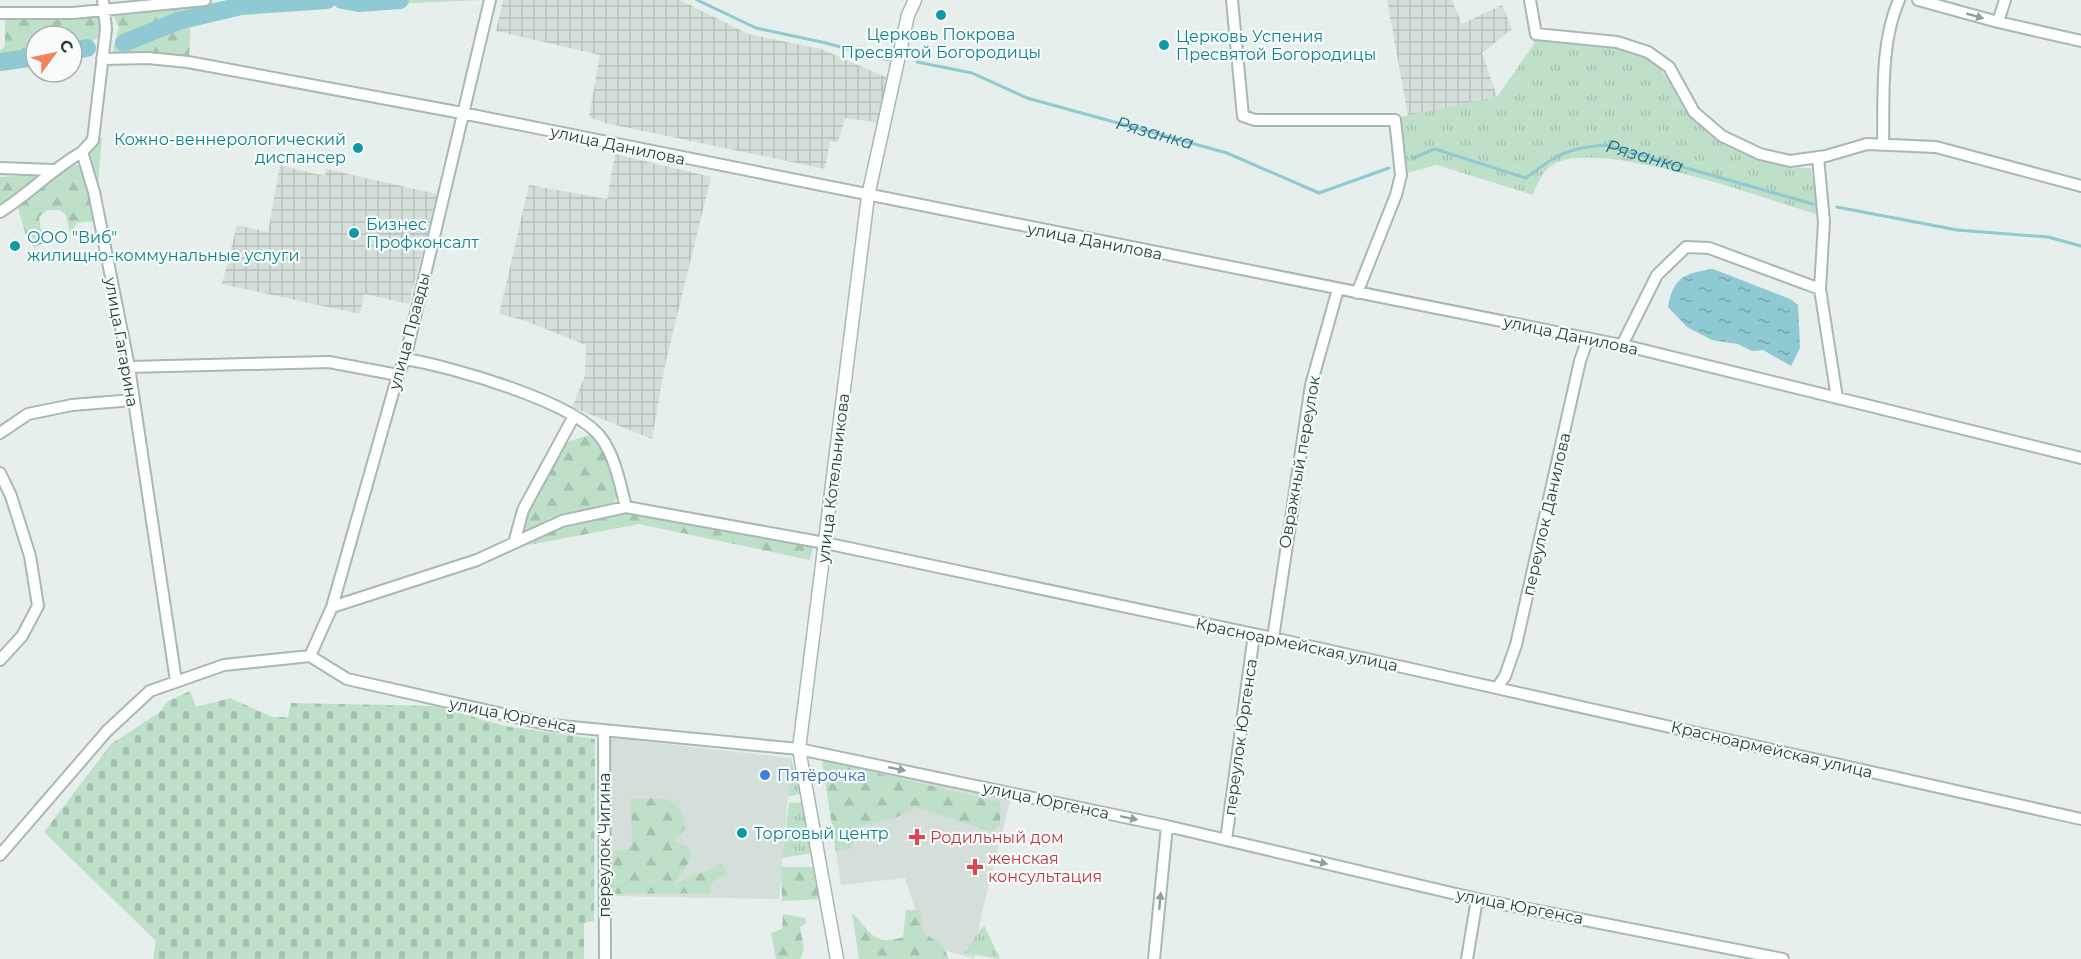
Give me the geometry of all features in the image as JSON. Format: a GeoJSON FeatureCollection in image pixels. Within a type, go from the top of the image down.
{"type":"FeatureCollection","features":[{"type":"Feature","properties":{"kind":"street"},"geometry":{"type":"LineString","coordinates":[[0,13],[73,13],[105,4],[205,0]]}},
{"type":"Feature","properties":{"kind":"street","name":"улица Правды"},"geometry":{"type":"LineString","coordinates":[[310,656],[332,607],[398,375],[405,359],[490,0]]}},
{"type":"Feature","properties":{"kind":"street","name":"улица Котельникова"},"geometry":{"type":"LineString","coordinates":[[837,959],[799,749],[868,196],[908,15],[915,0]]}},
{"type":"Feature","properties":{"kind":"street"},"geometry":{"type":"LineString","coordinates":[[1232,0],[1243,116],[1255,120],[1395,120],[1401,175],[1396,195],[1357,292]]}},
{"type":"Feature","properties":{"kind":"street"},"geometry":{"type":"LineString","coordinates":[[1530,0],[1536,33],[1617,42],[1648,52],[1669,67],[1694,112],[1722,136],[1760,154],[1790,161],[1818,157],[1867,144],[1936,147],[2081,186]]}},
{"type":"Feature","properties":{"kind":"street"},"geometry":{"type":"LineString","coordinates":[[1883,145],[1884,82],[1893,15],[1899,0]]}},
{"type":"Feature","properties":{"kind":"street"},"geometry":{"type":"LineString","coordinates":[[1918,0],[1998,22],[2081,41]]}},
{"type":"Feature","properties":{"kind":"street"},"geometry":{"type":"LineString","coordinates":[[1998,22],[2005,0]]}},
{"type":"Feature","properties":{"kind":"street"},"geometry":{"type":"LineString","coordinates":[[0,212],[21,198],[53,170],[82,152],[93,140],[105,4]]}},
{"type":"Feature","properties":{"kind":"street","name":"улица Данилова"},"geometry":{"type":"LineString","coordinates":[[102,58],[148,58],[188,62],[224,71],[462,113],[868,196],[1588,338],[2081,458]]}},
{"type":"Feature","properties":{"kind":"street","name":"улица Гагарина"},"geometry":{"type":"LineString","coordinates":[[82,152],[94,192],[129,367],[176,681]]}},
{"type":"Feature","properties":{"kind":"street"},"geometry":{"type":"LineString","coordinates":[[1818,157],[1824,222],[1820,289],[1837,398]]}},
{"type":"Feature","properties":{"kind":"street"},"geometry":{"type":"LineString","coordinates":[[0,168],[53,170]]}},
{"type":"Feature","properties":{"kind":"street"},"geometry":{"type":"LineString","coordinates":[[1622,345],[1657,275],[1686,247],[1709,248],[1820,289]]}},
{"type":"Feature","properties":{"kind":"street","name":"Овражный переулок"},"geometry":{"type":"LineString","coordinates":[[1273,638],[1311,385],[1338,289]]}},
{"type":"Feature","properties":{"kind":"street","name":"переулок Данилова"},"geometry":{"type":"LineString","coordinates":[[1497,688],[1505,676],[1516,645],[1580,361],[1588,338]]}},
{"type":"Feature","properties":{"kind":"street"},"geometry":{"type":"LineString","coordinates":[[405,359],[430,363],[500,383],[574,416],[601,437],[614,464],[626,507]]}},
{"type":"Feature","properties":{"kind":"street"},"geometry":{"type":"LineString","coordinates":[[129,367],[329,362],[398,375]]}},
{"type":"Feature","properties":{"kind":"street"},"geometry":{"type":"LineString","coordinates":[[0,433],[28,414],[72,405],[133,400]]}},
{"type":"Feature","properties":{"kind":"street"},"geometry":{"type":"LineString","coordinates":[[514,543],[523,510],[574,416]]}},
{"type":"Feature","properties":{"kind":"street"},"geometry":{"type":"LineString","coordinates":[[0,474],[12,496],[30,556],[38,606],[22,636],[0,660]]}},
{"type":"Feature","properties":{"kind":"street","name":"Красноармейская улица"},"geometry":{"type":"LineString","coordinates":[[332,607],[477,560],[562,521],[626,507],[825,543],[1273,638],[2081,819]]}},
{"type":"Feature","properties":{"kind":"street","name":"переулок Юргенса"},"geometry":{"type":"LineString","coordinates":[[1226,840],[1254,634]]}},
{"type":"Feature","properties":{"kind":"street"},"geometry":{"type":"LineString","coordinates":[[0,855],[107,732],[150,691],[224,665],[310,656]]}},
{"type":"Feature","properties":{"kind":"street","name":"улица Юргенса"},"geometry":{"type":"LineString","coordinates":[[310,656],[347,679],[551,725],[799,749],[1167,826],[1477,899],[1783,959]]}},
{"type":"Feature","properties":{"kind":"street","name":"переулок Чигина"},"geometry":{"type":"LineString","coordinates":[[604,730],[605,959]]}},
{"type":"Feature","properties":{"kind":"street"},"geometry":{"type":"LineString","coordinates":[[1154,959],[1167,826]]}},
{"type":"Feature","properties":{"kind":"street"},"geometry":{"type":"LineString","coordinates":[[1467,959],[1477,899]]}},
{"type":"Feature","properties":{"kind":"shaded area"},"geometry":{"type":"Polygon","coordinates":[[[503,0],[680,0],[748,34],[821,49],[890,79],[879,123],[845,118],[838,142],[830,141],[825,169],[605,123],[589,117],[600,55],[496,31],[503,0]]]}},
{"type":"Feature","properties":{"kind":"shaded area"},"geometry":{"type":"Polygon","coordinates":[[[1387,0],[1452,0],[1462,24],[1502,5],[1512,29],[1482,53],[1497,97],[1408,116],[1387,0]]]}},
{"type":"Feature","properties":{"kind":"shaded area"},"geometry":{"type":"Polygon","coordinates":[[[615,154],[711,177],[665,365],[652,439],[572,407],[585,376],[586,345],[523,320],[499,314],[529,185],[607,199],[615,154]]]}},
{"type":"Feature","properties":{"kind":"shaded area"},"geometry":{"type":"Polygon","coordinates":[[[280,165],[325,175],[326,169],[437,194],[409,304],[364,294],[360,314],[222,284],[237,225],[268,232],[280,165]]]}},
{"type":"Feature","properties":{"kind":"shaded area"},"geometry":{"type":"Polygon","coordinates":[[[604,737],[791,758],[779,899],[609,896],[610,860],[604,737]]]}},
{"type":"Feature","properties":{"kind":"shaded area","name":"Родильный дом"},"geometry":{"type":"Polygon","coordinates":[[[822,760],[1011,797],[982,912],[974,959],[927,945],[905,878],[841,885],[822,760]]]}},
{"type":"Feature","properties":{"kind":"green space"},"geometry":{"type":"Polygon","coordinates":[[[235,0],[483,0],[338,6],[312,2],[284,3],[282,8],[196,19],[191,22],[189,58],[163,54],[140,55],[121,51],[115,53],[113,49],[119,27],[113,16],[235,0]]]}},
{"type":"Feature","properties":{"kind":"green space"},"geometry":{"type":"Polygon","coordinates":[[[104,16],[99,37],[84,45],[84,24],[24,24],[24,56],[0,58],[0,50],[5,46],[5,18],[54,20],[104,16]]]}},
{"type":"Feature","properties":{"kind":"green space"},"geometry":{"type":"Polygon","coordinates":[[[1533,38],[1604,45],[1645,58],[1660,69],[1689,114],[1714,137],[1744,154],[1761,160],[1811,168],[1819,215],[1727,186],[1619,160],[1589,158],[1558,162],[1544,173],[1533,195],[1437,165],[1407,173],[1401,117],[1497,97],[1534,44],[1533,38]]]}},
{"type":"Feature","properties":{"kind":"green space"},"geometry":{"type":"Polygon","coordinates":[[[102,137],[98,184],[95,184],[88,153],[102,137]]]}},
{"type":"Feature","properties":{"kind":"green space"},"geometry":{"type":"Polygon","coordinates":[[[72,163],[79,166],[96,215],[94,221],[77,223],[70,233],[66,215],[60,210],[47,210],[39,217],[43,243],[34,248],[27,239],[18,208],[72,163]]]}},
{"type":"Feature","properties":{"kind":"green space"},"geometry":{"type":"Polygon","coordinates":[[[47,174],[0,205],[0,177],[47,174]]]}},
{"type":"Feature","properties":{"kind":"green space"},"geometry":{"type":"Polygon","coordinates":[[[589,435],[596,438],[606,451],[619,494],[609,509],[550,518],[525,534],[526,511],[562,444],[589,435]]]}},
{"type":"Feature","properties":{"kind":"green space"},"geometry":{"type":"Polygon","coordinates":[[[630,510],[814,544],[810,560],[639,524],[529,545],[529,540],[563,522],[630,510]]]}},
{"type":"Feature","properties":{"kind":"green space"},"geometry":{"type":"Polygon","coordinates":[[[190,691],[196,707],[230,698],[272,717],[288,717],[291,703],[436,706],[505,726],[595,739],[594,921],[584,923],[584,959],[153,959],[156,941],[44,832],[111,744],[160,712],[168,701],[190,691]]]}},
{"type":"Feature","properties":{"kind":"green space"},"geometry":{"type":"Polygon","coordinates":[[[791,758],[802,793],[788,797],[791,758]]]}},
{"type":"Feature","properties":{"kind":"green space"},"geometry":{"type":"Polygon","coordinates":[[[822,760],[1000,802],[1000,823],[992,832],[915,807],[897,817],[856,827],[851,849],[836,851],[822,760]]]}},
{"type":"Feature","properties":{"kind":"green space"},"geometry":{"type":"Polygon","coordinates":[[[631,799],[660,799],[674,803],[683,817],[685,828],[674,841],[688,847],[692,857],[673,885],[722,864],[728,872],[711,883],[711,893],[612,894],[613,851],[628,849],[632,844],[631,799]]]}},
{"type":"Feature","properties":{"kind":"green space"},"geometry":{"type":"Polygon","coordinates":[[[802,802],[812,853],[782,858],[789,803],[802,802]]]}},
{"type":"Feature","properties":{"kind":"green space"},"geometry":{"type":"Polygon","coordinates":[[[781,867],[814,867],[821,899],[782,901],[781,867]]]}},
{"type":"Feature","properties":{"kind":"green space"},"geometry":{"type":"Polygon","coordinates":[[[906,910],[920,910],[923,932],[943,946],[949,959],[859,959],[852,913],[873,936],[893,940],[903,937],[906,910]]]}},
{"type":"Feature","properties":{"kind":"green space"},"geometry":{"type":"Polygon","coordinates":[[[783,914],[805,918],[806,923],[800,927],[804,950],[800,959],[776,959],[771,933],[782,929],[783,914]]]}},
{"type":"Feature","properties":{"kind":"green space"},"geometry":{"type":"Polygon","coordinates":[[[984,925],[1000,959],[964,953],[984,925]]]}},
{"type":"Feature","properties":{"kind":"water"},"geometry":{"type":"Polygon","coordinates":[[[1713,269],[1790,299],[1798,305],[1800,348],[1791,366],[1763,350],[1752,351],[1738,344],[1712,340],[1687,327],[1668,307],[1673,289],[1682,278],[1695,272],[1713,269]]]}},
{"type":"Feature","properties":{"kind":"waterway","name":"Рязанка"},"geometry":{"type":"LineString","coordinates":[[124,43],[178,21],[241,6],[327,0]]}},
{"type":"Feature","properties":{"kind":"waterway","name":"Рязанка"},"geometry":{"type":"LineString","coordinates":[[342,0],[359,3],[400,0]]}},
{"type":"Feature","properties":{"kind":"waterway","name":"Рязанка"},"geometry":{"type":"LineString","coordinates":[[697,0],[756,28],[826,43],[888,60]]}},
{"type":"Feature","properties":{"kind":"waterway","name":"Рязанка"},"geometry":{"type":"LineString","coordinates":[[0,62],[24,59]]}},
{"type":"Feature","properties":{"kind":"waterway","name":"Рязанка"},"geometry":{"type":"LineString","coordinates":[[917,62],[972,73],[1027,98],[1227,153],[1319,193],[1389,168]]}},
{"type":"Feature","properties":{"kind":"waterway","name":"Рязанка"},"geometry":{"type":"LineString","coordinates":[[1413,158],[1435,149],[1526,178],[1562,154],[1581,148],[1605,145],[1813,204]]}},
{"type":"Feature","properties":{"kind":"waterway","name":"Рязанка"},"geometry":{"type":"LineString","coordinates":[[1837,207],[1957,230],[2048,237],[2081,246]]}},
{"type":"Feature","properties":{"kind":"place","name":"Церковь Покрова Пресвятой Богородицы"},"geometry":{"type":"Point","coordinates":[941,15]}},
{"type":"Feature","properties":{"kind":"place","name":"Церковь Успения Пресвятой Богородицы"},"geometry":{"type":"Point","coordinates":[1164,45]}},
{"type":"Feature","properties":{"kind":"place","name":"Кожно-веннерологический диспансер"},"geometry":{"type":"Point","coordinates":[358,148]}},
{"type":"Feature","properties":{"kind":"place","name":"Бизнес Профконсалт"},"geometry":{"type":"Point","coordinates":[354,233]}},
{"type":"Feature","properties":{"kind":"place","name":"ООО \"Виб\" жилищно-коммунальные услуги"},"geometry":{"type":"Point","coordinates":[15,246]}},
{"type":"Feature","properties":{"kind":"place","name":"Пятёрочка"},"geometry":{"type":"Point","coordinates":[765,775]}},
{"type":"Feature","properties":{"kind":"place","name":"Торговый центр"},"geometry":{"type":"Point","coordinates":[742,833]}},
{"type":"Feature","properties":{"kind":"place","name":"Родильный дом"},"geometry":{"type":"Point","coordinates":[917,837]}},
{"type":"Feature","properties":{"kind":"place","name":"женская консультация"},"geometry":{"type":"Point","coordinates":[975,867]}}]}
